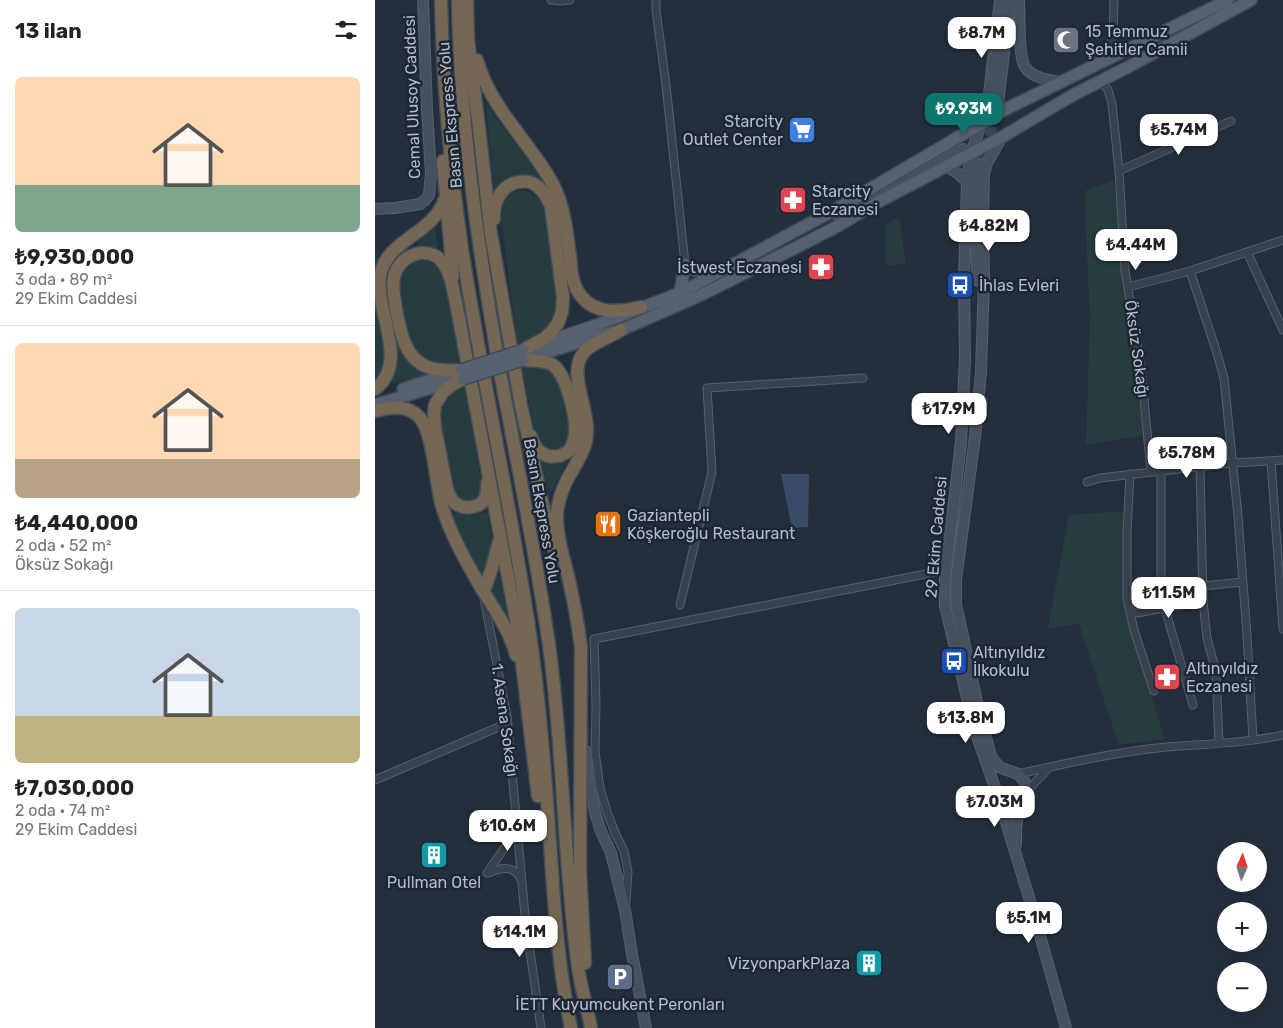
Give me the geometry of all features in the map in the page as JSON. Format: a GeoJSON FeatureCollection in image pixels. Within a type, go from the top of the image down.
{"type":"FeatureCollection","features":[{"type":"Feature","properties":{"kind":"highway","name":"Basın Ekspress Yolu"},"geometry":{"type":"LineString","coordinates":[[441,0],[442,46],[452,164],[462,249],[518,560],[535,671],[544,758],[556,934],[571,1028]]}},
{"type":"Feature","properties":{"kind":"highway","name":"Basın Ekspress Yolu"},"geometry":{"type":"LineString","coordinates":[[464,1],[460,62],[471,187],[488,303],[533,546],[549,646],[558,728],[571,910],[580,984],[591,1028]]}},
{"type":"Feature","properties":{"kind":"highway"},"geometry":{"type":"LineString","coordinates":[[464,1],[487,210],[521,405],[545,516],[573,600]]}},
{"type":"Feature","properties":{"kind":"highway"},"geometry":{"type":"LineString","coordinates":[[464,1],[478,65],[485,82],[504,114],[545,170],[558,194],[565,222],[576,288],[588,303],[597,308],[608,311],[622,311],[641,307]]}},
{"type":"Feature","properties":{"kind":"highway"},"geometry":{"type":"LineString","coordinates":[[442,46],[438,72],[439,92],[456,303]]}},
{"type":"Feature","properties":{"kind":"highway"},"geometry":{"type":"LineString","coordinates":[[497,261],[493,215],[500,193],[511,184],[525,181],[533,183],[547,197],[551,206],[563,297],[562,312],[558,323],[545,338],[523,355]]}},
{"type":"Feature","properties":{"kind":"highway"},"geometry":{"type":"LineString","coordinates":[[375,389],[388,375],[391,364],[380,295],[380,273],[393,250],[432,220],[442,206],[446,196]]}},
{"type":"Feature","properties":{"kind":"highway"},"geometry":{"type":"LineString","coordinates":[[462,374],[433,369],[414,359],[403,341],[393,284],[396,271],[407,257],[424,253],[434,255],[442,261],[447,268],[456,303],[518,630],[547,881],[556,934]]}},
{"type":"Feature","properties":{"kind":"highway"},"geometry":{"type":"LineString","coordinates":[[587,1012],[587,979],[581,889],[581,647],[573,600],[560,544],[557,513],[565,484],[586,442],[585,412],[578,382],[578,364],[585,351],[621,330]]}},
{"type":"Feature","properties":{"kind":"highway"},"geometry":{"type":"LineString","coordinates":[[521,405],[535,447],[548,456],[563,455],[569,451],[575,435],[575,424],[565,380],[559,370],[553,365],[523,355]]}},
{"type":"Feature","properties":{"kind":"highway"},"geometry":{"type":"LineString","coordinates":[[462,374],[443,392],[435,405],[434,413],[435,428],[447,489],[455,503],[470,508],[481,503],[487,492],[486,466]]}},
{"type":"Feature","properties":{"kind":"highway"},"geometry":{"type":"LineString","coordinates":[[375,411],[395,407],[407,408],[417,414],[424,424],[428,432],[437,487],[447,519],[483,591],[501,619],[511,641],[526,696]]}},
{"type":"Feature","properties":{"kind":"highway"},"geometry":{"type":"LineString","coordinates":[[483,591],[500,536]]}},
{"type":"Feature","properties":{"kind":"main road","name":"Cemal Ulusoy Caddesi"},"geometry":{"type":"LineString","coordinates":[[375,208],[395,208],[420,204],[429,195],[431,174],[423,0]]}},
{"type":"Feature","properties":{"kind":"main road","name":"29 Ekim Caddesi"},"geometry":{"type":"LineString","coordinates":[[1001,0],[988,103],[985,114],[967,151],[964,280],[965,358],[962,425],[946,570],[945,606],[975,731],[997,792],[1066,1028]]}},
{"type":"Feature","properties":{"kind":"main road"},"geometry":{"type":"LineString","coordinates":[[998,105],[1010,0]]}},
{"type":"Feature","properties":{"kind":"main road"},"geometry":{"type":"LineString","coordinates":[[1019,0],[1022,61],[1026,68],[1043,79],[1061,82]]}},
{"type":"Feature","properties":{"kind":"main road"},"geometry":{"type":"LineString","coordinates":[[523,355],[680,293],[829,213],[1006,109],[1101,63],[1210,5],[1228,0]]}},
{"type":"Feature","properties":{"kind":"main road"},"geometry":{"type":"LineString","coordinates":[[803,244],[858,207],[967,151],[1001,137],[1073,95],[1128,68],[1251,0]]}},
{"type":"Feature","properties":{"kind":"main road","name":"29 Ekim Caddesi"},"geometry":{"type":"LineString","coordinates":[[1001,137],[987,163],[984,174],[984,279],[980,393],[956,580],[956,604],[978,707],[991,756],[999,767],[1016,773]]}},
{"type":"Feature","properties":{"kind":"main road"},"geometry":{"type":"LineString","coordinates":[[375,398],[523,355],[621,330],[701,295],[837,227],[880,201],[946,167],[967,151]]}},
{"type":"Feature","properties":{"kind":"main road"},"geometry":{"type":"LineString","coordinates":[[978,164],[975,182],[975,219],[982,339]]}},
{"type":"Feature","properties":{"kind":"main road"},"geometry":{"type":"LineString","coordinates":[[946,167],[959,173],[967,182]]}},
{"type":"Feature","properties":{"kind":"main road"},"geometry":{"type":"LineString","coordinates":[[680,293],[685,264],[693,270],[702,273],[717,274]]}},
{"type":"Feature","properties":{"kind":"main road"},"geometry":{"type":"LineString","coordinates":[[375,405],[462,374]]}},
{"type":"Feature","properties":{"kind":"main road"},"geometry":{"type":"LineString","coordinates":[[581,724],[595,812],[600,829],[611,853],[625,910],[646,1028]]}},
{"type":"Feature","properties":{"kind":"main road"},"geometry":{"type":"LineString","coordinates":[[1015,854],[1016,828],[1019,808],[1024,794],[1025,782],[1016,773],[1009,772],[1000,777],[997,782],[997,792],[1006,801],[1016,802],[1024,794]]}},
{"type":"Feature","properties":{"kind":"street"},"geometry":{"type":"LineString","coordinates":[[551,0],[570,0]]}},
{"type":"Feature","properties":{"kind":"street"},"geometry":{"type":"LineString","coordinates":[[656,0],[685,264]]}},
{"type":"Feature","properties":{"kind":"street"},"geometry":{"type":"LineString","coordinates":[[1101,63],[1107,56],[1112,43],[1114,0]]}},
{"type":"Feature","properties":{"kind":"street"},"geometry":{"type":"LineString","coordinates":[[1112,43],[1120,53]]}},
{"type":"Feature","properties":{"kind":"street","name":"Öksüz Sokağı"},"geometry":{"type":"LineString","coordinates":[[1101,81],[1109,90],[1113,104],[1125,270],[1141,368],[1151,472]]}},
{"type":"Feature","properties":{"kind":"street"},"geometry":{"type":"LineString","coordinates":[[1119,171],[1231,121]]}},
{"type":"Feature","properties":{"kind":"street"},"geometry":{"type":"LineString","coordinates":[[1128,287],[1190,271],[1283,240]]}},
{"type":"Feature","properties":{"kind":"street"},"geometry":{"type":"LineString","coordinates":[[1247,252],[1283,330]]}},
{"type":"Feature","properties":{"kind":"street"},"geometry":{"type":"LineString","coordinates":[[1190,271],[1224,378],[1243,582],[1253,739]]}},
{"type":"Feature","properties":{"kind":"street"},"geometry":{"type":"LineString","coordinates":[[680,605],[712,472],[707,388],[863,378]]}},
{"type":"Feature","properties":{"kind":"street"},"geometry":{"type":"LineString","coordinates":[[1087,482],[1100,478],[1130,474],[1233,463],[1283,460]]}},
{"type":"Feature","properties":{"kind":"street"},"geometry":{"type":"LineString","coordinates":[[1271,461],[1283,629]]}},
{"type":"Feature","properties":{"kind":"street"},"geometry":{"type":"LineString","coordinates":[[1200,467],[1203,601],[1207,638],[1216,672],[1219,743]]}},
{"type":"Feature","properties":{"kind":"street"},"geometry":{"type":"LineString","coordinates":[[1161,471],[1161,595],[1193,705]]}},
{"type":"Feature","properties":{"kind":"street"},"geometry":{"type":"LineString","coordinates":[[1130,474],[1127,532],[1127,599],[1134,630],[1154,691]]}},
{"type":"Feature","properties":{"kind":"street"},"geometry":{"type":"LineString","coordinates":[[1274,505],[1283,502]]}},
{"type":"Feature","properties":{"kind":"street"},"geometry":{"type":"LineString","coordinates":[[625,910],[626,861],[600,788],[595,752],[594,639],[946,570]]}},
{"type":"Feature","properties":{"kind":"street"},"geometry":{"type":"LineString","coordinates":[[1203,586],[1243,582]]}},
{"type":"Feature","properties":{"kind":"street","name":"1. Asena Sokağı"},"geometry":{"type":"LineString","coordinates":[[483,591],[508,723],[525,916],[541,1028]]}},
{"type":"Feature","properties":{"kind":"street"},"geometry":{"type":"LineString","coordinates":[[1131,614],[1203,601]]}},
{"type":"Feature","properties":{"kind":"street"},"geometry":{"type":"LineString","coordinates":[[1216,672],[1249,671]]}},
{"type":"Feature","properties":{"kind":"street"},"geometry":{"type":"LineString","coordinates":[[375,780],[508,723]]}},
{"type":"Feature","properties":{"kind":"street"},"geometry":{"type":"LineString","coordinates":[[1016,773],[1101,756],[1155,748],[1283,735]]}},
{"type":"Feature","properties":{"kind":"street"},"geometry":{"type":"LineString","coordinates":[[1024,794],[1050,767]]}},
{"type":"Feature","properties":{"kind":"street"},"geometry":{"type":"LineString","coordinates":[[516,817],[510,840],[487,874],[501,868],[513,870],[517,872],[522,885]]}},
{"type":"Feature","properties":{"kind":"green space"},"geometry":{"type":"Polygon","coordinates":[[[486,104],[535,167],[548,188],[534,178],[521,175],[508,179],[494,189],[486,104]]]}},
{"type":"Feature","properties":{"kind":"green space"},"geometry":{"type":"Polygon","coordinates":[[[1114,180],[1136,358],[1143,435],[1086,445],[1090,318],[1085,191],[1114,180]]]}},
{"type":"Feature","properties":{"kind":"green space"},"geometry":{"type":"Polygon","coordinates":[[[524,190],[539,200],[546,217],[556,294],[556,311],[551,323],[541,336],[518,345],[502,226],[502,213],[504,202],[507,198],[511,194],[524,190]]]}},
{"type":"Feature","properties":{"kind":"green space"},"geometry":{"type":"Polygon","coordinates":[[[899,217],[906,263],[889,266],[886,263],[885,225],[899,217]]]}},
{"type":"Feature","properties":{"kind":"green space"},"geometry":{"type":"Polygon","coordinates":[[[435,225],[438,250],[418,248],[416,240],[435,225]]]}},
{"type":"Feature","properties":{"kind":"green space"},"geometry":{"type":"Polygon","coordinates":[[[389,248],[381,261],[387,348],[386,368],[375,380],[375,260],[389,248]]]}},
{"type":"Feature","properties":{"kind":"green space"},"geometry":{"type":"Polygon","coordinates":[[[416,261],[426,261],[434,264],[445,279],[462,362],[444,364],[430,362],[420,355],[413,346],[405,320],[401,285],[403,272],[416,261]]]}},
{"type":"Feature","properties":{"kind":"green space"},"geometry":{"type":"Polygon","coordinates":[[[396,330],[401,347],[407,358],[417,366],[434,373],[392,384],[397,351],[392,331],[396,330]]]}},
{"type":"Feature","properties":{"kind":"green space"},"geometry":{"type":"Polygon","coordinates":[[[532,366],[554,373],[559,379],[563,390],[567,408],[568,433],[565,444],[558,450],[553,451],[544,448],[536,436],[522,368],[532,366]]]}},
{"type":"Feature","properties":{"kind":"green space"},"geometry":{"type":"Polygon","coordinates":[[[466,386],[482,486],[478,496],[468,503],[458,497],[455,491],[439,416],[441,406],[451,390],[466,386]]]}},
{"type":"Feature","properties":{"kind":"green space"},"geometry":{"type":"Polygon","coordinates":[[[567,461],[552,491],[549,492],[542,463],[555,464],[567,461]]]}},
{"type":"Feature","properties":{"kind":"green space"},"geometry":{"type":"Polygon","coordinates":[[[1123,511],[1123,591],[1125,610],[1165,739],[1119,745],[1079,624],[1048,628],[1069,515],[1123,511]]]}},
{"type":"Feature","properties":{"kind":"green space"},"geometry":{"type":"Polygon","coordinates":[[[454,512],[470,515],[487,512],[494,550],[484,579],[452,518],[454,512]]]}},
{"type":"Feature","properties":{"kind":"green space"},"geometry":{"type":"Polygon","coordinates":[[[497,568],[509,620],[490,589],[497,568]]]}},
{"type":"Feature","properties":{"kind":"water"},"geometry":{"type":"Polygon","coordinates":[[[781,474],[809,474],[808,527],[792,528],[781,474]]]}},
{"type":"Feature","properties":{"kind":"tunnel"},"geometry":{"type":"LineString","coordinates":[[978,164],[989,138],[996,111]]}},
{"type":"Feature","properties":{"kind":"place","name":"15 Temmuz Şehitler Camii"},"geometry":{"type":"Point","coordinates":[1066,40]}},
{"type":"Feature","properties":{"kind":"place","name":"Starcity Outlet Center"},"geometry":{"type":"Point","coordinates":[802,130]}},
{"type":"Feature","properties":{"kind":"place","name":"Starcity Eczanesi"},"geometry":{"type":"Point","coordinates":[793,200]}},
{"type":"Feature","properties":{"kind":"place","name":"İstwest Eczanesi"},"geometry":{"type":"Point","coordinates":[821,267]}},
{"type":"Feature","properties":{"kind":"place","name":"İhlas Evleri"},"geometry":{"type":"Point","coordinates":[960,285]}},
{"type":"Feature","properties":{"kind":"place","name":"Gaziantepli Köşkeroğlu Restaurant"},"geometry":{"type":"Point","coordinates":[608,524]}},
{"type":"Feature","properties":{"kind":"place","name":"Altınyıldız İlkokulu"},"geometry":{"type":"Point","coordinates":[954,661]}},
{"type":"Feature","properties":{"kind":"place","name":"Altınyıldız Eczanesi"},"geometry":{"type":"Point","coordinates":[1167,677]}},
{"type":"Feature","properties":{"kind":"place","name":"Pullman Otel"},"geometry":{"type":"Point","coordinates":[434,855]}},
{"type":"Feature","properties":{"kind":"place","name":"VizyonparkPlaza"},"geometry":{"type":"Point","coordinates":[869,963]}},
{"type":"Feature","properties":{"kind":"place","name":"İETT Kuyumcukent Peronları"},"geometry":{"type":"Point","coordinates":[620,977]}}]}
